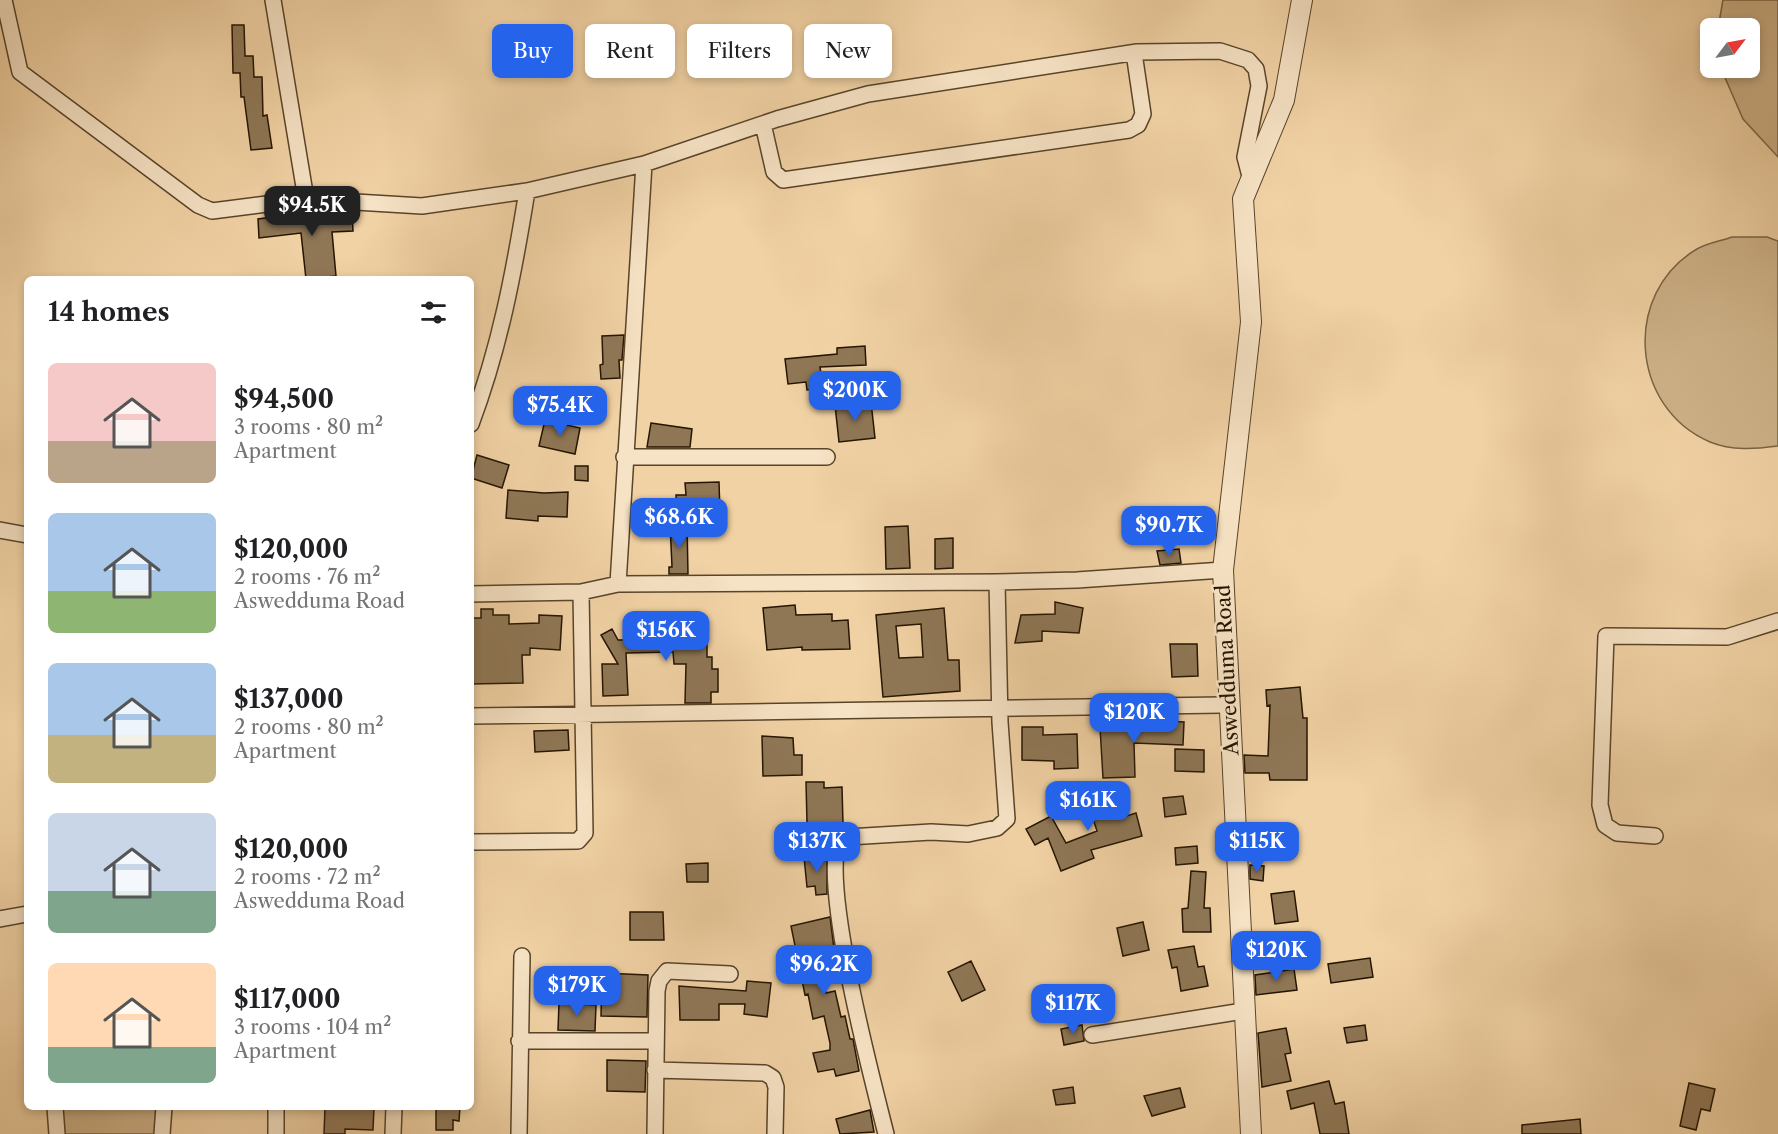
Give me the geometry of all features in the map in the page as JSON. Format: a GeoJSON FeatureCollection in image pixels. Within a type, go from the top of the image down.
{"type":"FeatureCollection","features":[{"type":"Feature","properties":{"kind":"street"},"geometry":{"type":"LineString","coordinates":[[4,0],[20,72],[198,205],[212,211],[306,199],[422,206],[527,190],[644,164],[763,124],[868,94],[1134,52],[1220,51],[1248,60],[1256,69],[1259,86],[1245,157],[1251,180]]}},
{"type":"Feature","properties":{"kind":"street"},"geometry":{"type":"LineString","coordinates":[[273,0],[306,199]]}},
{"type":"Feature","properties":{"kind":"street","name":"Aswedduma Road"},"geometry":{"type":"LineString","coordinates":[[1251,1134],[1222,570],[1251,322],[1243,199],[1284,100],[1302,0]]}},
{"type":"Feature","properties":{"kind":"street"},"geometry":{"type":"LineString","coordinates":[[763,124],[774,172],[783,180],[1129,130],[1138,124],[1143,114],[1134,52]]}},
{"type":"Feature","properties":{"kind":"street"},"geometry":{"type":"LineString","coordinates":[[618,584],[624,457],[644,164]]}},
{"type":"Feature","properties":{"kind":"street"},"geometry":{"type":"LineString","coordinates":[[474,416],[492,370],[514,273],[527,190]]}},
{"type":"Feature","properties":{"kind":"street"},"geometry":{"type":"LineString","coordinates":[[624,457],[827,457]]}},
{"type":"Feature","properties":{"kind":"street"},"geometry":{"type":"LineString","coordinates":[[0,530],[24,534]]}},
{"type":"Feature","properties":{"kind":"street"},"geometry":{"type":"LineString","coordinates":[[474,594],[581,592],[618,584],[1077,580],[1222,570]]}},
{"type":"Feature","properties":{"kind":"street"},"geometry":{"type":"LineString","coordinates":[[886,1134],[842,929],[834,854],[839,840],[848,837],[931,832],[968,834],[997,828],[1007,819],[999,707],[997,582]]}},
{"type":"Feature","properties":{"kind":"street"},"geometry":{"type":"LineString","coordinates":[[474,842],[578,842],[585,833],[581,592]]}},
{"type":"Feature","properties":{"kind":"street"},"geometry":{"type":"LineString","coordinates":[[1655,836],[1617,832],[1605,825],[1600,805],[1606,636],[1727,637],[1778,621]]}},
{"type":"Feature","properties":{"kind":"street"},"geometry":{"type":"LineString","coordinates":[[474,716],[1222,705]]}},
{"type":"Feature","properties":{"kind":"street"},"geometry":{"type":"LineString","coordinates":[[0,919],[24,915]]}},
{"type":"Feature","properties":{"kind":"street"},"geometry":{"type":"LineString","coordinates":[[519,1134],[522,956]]}},
{"type":"Feature","properties":{"kind":"street"},"geometry":{"type":"LineString","coordinates":[[655,1134],[654,1041],[659,981],[667,971],[730,974]]}},
{"type":"Feature","properties":{"kind":"street"},"geometry":{"type":"LineString","coordinates":[[1092,1035],[1243,1011]]}},
{"type":"Feature","properties":{"kind":"street"},"geometry":{"type":"LineString","coordinates":[[519,1041],[654,1041]]}},
{"type":"Feature","properties":{"kind":"street"},"geometry":{"type":"LineString","coordinates":[[655,1070],[765,1073],[773,1078],[776,1087],[774,1134]]}},
{"type":"Feature","properties":{"kind":"street"},"geometry":{"type":"LineString","coordinates":[[55,1110],[57,1134]]}},
{"type":"Feature","properties":{"kind":"street"},"geometry":{"type":"LineString","coordinates":[[162,1134],[164,1110]]}},
{"type":"Feature","properties":{"kind":"street"},"geometry":{"type":"LineString","coordinates":[[276,1110],[276,1134]]}},
{"type":"Feature","properties":{"kind":"street"},"geometry":{"type":"LineString","coordinates":[[393,1134],[394,1110]]}},
{"type":"Feature","properties":{"kind":"shaded area"},"geometry":{"type":"Polygon","coordinates":[[[1723,0],[1778,0],[1778,157],[1743,119],[1725,78],[1760,78],[1760,18],[1720,18],[1723,0]]]}},
{"type":"Feature","properties":{"kind":"shaded area"},"geometry":{"type":"Polygon","coordinates":[[[1732,237],[1767,237],[1778,241],[1778,446],[1735,448],[1710,442],[1683,426],[1664,404],[1651,378],[1645,349],[1647,320],[1656,293],[1673,269],[1697,249],[1732,237]]]}},
{"type":"Feature","properties":{"kind":"shaded area"},"geometry":{"type":"Polygon","coordinates":[[[58,1110],[160,1110],[160,1134],[60,1134],[58,1110]]]}},
{"type":"Feature","properties":{"kind":"building"},"geometry":{"type":"Polygon","coordinates":[[[232,25],[244,25],[245,56],[253,56],[254,77],[262,77],[263,116],[267,115],[272,148],[251,150],[244,97],[241,97],[240,73],[233,73],[232,25]]]}},
{"type":"Feature","properties":{"kind":"building"},"geometry":{"type":"Polygon","coordinates":[[[328,210],[352,212],[353,231],[332,232],[336,276],[306,276],[301,233],[259,238],[258,219],[328,210]]]}},
{"type":"Feature","properties":{"kind":"building"},"geometry":{"type":"Polygon","coordinates":[[[624,335],[622,360],[619,360],[620,378],[601,379],[602,336],[624,335]]]}},
{"type":"Feature","properties":{"kind":"building"},"geometry":{"type":"Polygon","coordinates":[[[865,346],[866,365],[820,367],[823,388],[807,390],[806,382],[788,384],[785,359],[837,354],[837,348],[865,346]]]}},
{"type":"Feature","properties":{"kind":"building"},"geometry":{"type":"Polygon","coordinates":[[[871,402],[875,438],[839,442],[835,405],[871,402]]]}},
{"type":"Feature","properties":{"kind":"building"},"geometry":{"type":"Polygon","coordinates":[[[545,420],[580,428],[575,454],[539,446],[545,420]]]}},
{"type":"Feature","properties":{"kind":"building"},"geometry":{"type":"Polygon","coordinates":[[[651,423],[692,429],[690,447],[647,447],[651,423]]]}},
{"type":"Feature","properties":{"kind":"building"},"geometry":{"type":"Polygon","coordinates":[[[477,455],[509,465],[502,488],[474,479],[477,455]]]}},
{"type":"Feature","properties":{"kind":"building"},"geometry":{"type":"Polygon","coordinates":[[[575,466],[588,466],[588,481],[575,480],[575,466]]]}},
{"type":"Feature","properties":{"kind":"building"},"geometry":{"type":"Polygon","coordinates":[[[719,482],[720,513],[702,513],[703,519],[677,520],[676,495],[686,495],[685,483],[719,482]]]}},
{"type":"Feature","properties":{"kind":"building"},"geometry":{"type":"Polygon","coordinates":[[[508,490],[568,492],[567,517],[538,516],[538,521],[506,518],[508,490]]]}},
{"type":"Feature","properties":{"kind":"building"},"geometry":{"type":"Polygon","coordinates":[[[670,523],[687,523],[688,574],[669,574],[669,567],[672,567],[670,523]]]}},
{"type":"Feature","properties":{"kind":"building"},"geometry":{"type":"Polygon","coordinates":[[[908,526],[910,568],[886,569],[885,527],[908,526]]]}},
{"type":"Feature","properties":{"kind":"building"},"geometry":{"type":"Polygon","coordinates":[[[953,538],[953,568],[935,569],[935,539],[953,538]]]}},
{"type":"Feature","properties":{"kind":"building"},"geometry":{"type":"Polygon","coordinates":[[[1179,549],[1181,563],[1160,565],[1157,551],[1179,549]]]}},
{"type":"Feature","properties":{"kind":"building"},"geometry":{"type":"Polygon","coordinates":[[[1055,602],[1083,608],[1079,633],[1042,631],[1042,641],[1015,643],[1021,615],[1055,614],[1055,602]]]}},
{"type":"Feature","properties":{"kind":"building"},"geometry":{"type":"Polygon","coordinates":[[[795,605],[796,615],[832,614],[832,621],[848,620],[850,649],[802,650],[802,647],[767,650],[763,608],[795,605]]]}},
{"type":"Feature","properties":{"kind":"building"},"geometry":{"type":"Polygon","coordinates":[[[944,608],[948,660],[959,660],[960,691],[883,697],[876,615],[944,608]],[[921,624],[896,626],[899,658],[923,657],[921,624]]]}},
{"type":"Feature","properties":{"kind":"building"},"geometry":{"type":"Polygon","coordinates":[[[481,609],[493,609],[493,615],[509,615],[509,624],[539,623],[539,615],[562,616],[560,650],[530,648],[530,655],[522,655],[523,683],[474,684],[474,618],[481,618],[481,609]]]}},
{"type":"Feature","properties":{"kind":"building"},"geometry":{"type":"Polygon","coordinates":[[[682,622],[707,622],[707,657],[712,657],[712,669],[718,669],[718,692],[711,692],[711,703],[685,703],[686,664],[674,664],[673,652],[626,653],[628,695],[603,696],[602,664],[618,664],[601,635],[612,629],[618,640],[682,639],[682,622]]]}},
{"type":"Feature","properties":{"kind":"building"},"geometry":{"type":"Polygon","coordinates":[[[1170,644],[1197,644],[1198,676],[1172,677],[1170,644]]]}},
{"type":"Feature","properties":{"kind":"building"},"geometry":{"type":"Polygon","coordinates":[[[1300,687],[1303,718],[1307,718],[1307,780],[1270,780],[1269,773],[1245,773],[1244,755],[1268,756],[1270,705],[1267,706],[1266,690],[1300,687]]]}},
{"type":"Feature","properties":{"kind":"building"},"geometry":{"type":"Polygon","coordinates":[[[1144,720],[1184,722],[1183,745],[1134,743],[1135,777],[1103,778],[1100,727],[1143,725],[1144,720]]]}},
{"type":"Feature","properties":{"kind":"building"},"geometry":{"type":"Polygon","coordinates":[[[1022,727],[1043,727],[1043,735],[1077,734],[1078,768],[1054,769],[1054,761],[1022,760],[1022,727]]]}},
{"type":"Feature","properties":{"kind":"building"},"geometry":{"type":"Polygon","coordinates":[[[568,730],[569,750],[535,752],[534,731],[568,730]]]}},
{"type":"Feature","properties":{"kind":"building"},"geometry":{"type":"Polygon","coordinates":[[[762,736],[793,738],[794,755],[802,755],[802,775],[763,776],[762,736]]]}},
{"type":"Feature","properties":{"kind":"building"},"geometry":{"type":"Polygon","coordinates":[[[1175,749],[1204,750],[1204,772],[1175,771],[1175,749]]]}},
{"type":"Feature","properties":{"kind":"building"},"geometry":{"type":"Polygon","coordinates":[[[806,782],[824,782],[824,788],[842,787],[843,823],[807,823],[806,782]]]}},
{"type":"Feature","properties":{"kind":"building"},"geometry":{"type":"Polygon","coordinates":[[[1107,787],[1117,819],[1136,813],[1142,836],[1091,850],[1094,858],[1061,871],[1048,838],[1035,845],[1026,829],[1051,816],[1066,843],[1097,831],[1085,794],[1107,787]]]}},
{"type":"Feature","properties":{"kind":"building"},"geometry":{"type":"Polygon","coordinates":[[[1183,796],[1186,814],[1165,817],[1163,798],[1183,796]]]}},
{"type":"Feature","properties":{"kind":"building"},"geometry":{"type":"Polygon","coordinates":[[[1197,846],[1198,863],[1176,865],[1175,848],[1197,846]]]}},
{"type":"Feature","properties":{"kind":"building"},"geometry":{"type":"Polygon","coordinates":[[[827,855],[827,894],[816,895],[815,886],[807,887],[804,857],[827,855]]]}},
{"type":"Feature","properties":{"kind":"building"},"geometry":{"type":"Polygon","coordinates":[[[708,863],[708,882],[687,882],[686,864],[708,863]]]}},
{"type":"Feature","properties":{"kind":"building"},"geometry":{"type":"Polygon","coordinates":[[[1250,865],[1264,866],[1263,881],[1250,879],[1250,865]]]}},
{"type":"Feature","properties":{"kind":"building"},"geometry":{"type":"Polygon","coordinates":[[[1191,871],[1206,872],[1204,908],[1210,908],[1211,932],[1183,932],[1182,909],[1188,908],[1191,871]]]}},
{"type":"Feature","properties":{"kind":"building"},"geometry":{"type":"Polygon","coordinates":[[[1294,891],[1298,921],[1275,924],[1271,894],[1294,891]]]}},
{"type":"Feature","properties":{"kind":"building"},"geometry":{"type":"Polygon","coordinates":[[[630,912],[663,912],[664,940],[630,940],[630,912]]]}},
{"type":"Feature","properties":{"kind":"building"},"geometry":{"type":"Polygon","coordinates":[[[830,917],[834,949],[818,953],[826,993],[835,991],[841,1017],[845,1016],[850,1039],[853,1039],[859,1071],[836,1076],[834,1069],[818,1072],[813,1053],[830,1050],[830,1043],[824,1016],[813,1019],[808,994],[805,995],[791,926],[830,917]]]}},
{"type":"Feature","properties":{"kind":"building"},"geometry":{"type":"Polygon","coordinates":[[[1143,922],[1149,950],[1123,956],[1117,928],[1143,922]]]}},
{"type":"Feature","properties":{"kind":"building"},"geometry":{"type":"Polygon","coordinates":[[[1194,946],[1198,967],[1204,966],[1208,986],[1181,991],[1177,967],[1172,968],[1168,950],[1194,946]]]}},
{"type":"Feature","properties":{"kind":"building"},"geometry":{"type":"Polygon","coordinates":[[[1370,958],[1373,977],[1331,983],[1328,964],[1370,958]]]}},
{"type":"Feature","properties":{"kind":"building"},"geometry":{"type":"Polygon","coordinates":[[[971,961],[985,990],[962,1001],[948,972],[971,961]]]}},
{"type":"Feature","properties":{"kind":"building"},"geometry":{"type":"Polygon","coordinates":[[[1294,969],[1297,990],[1256,995],[1255,975],[1294,969]]]}},
{"type":"Feature","properties":{"kind":"building"},"geometry":{"type":"Polygon","coordinates":[[[602,973],[648,975],[647,1017],[601,1016],[602,973]]]}},
{"type":"Feature","properties":{"kind":"building"},"geometry":{"type":"Polygon","coordinates":[[[747,981],[771,983],[767,1017],[744,1014],[745,1004],[719,1004],[719,1020],[680,1020],[679,986],[746,991],[747,981]]]}},
{"type":"Feature","properties":{"kind":"building"},"geometry":{"type":"Polygon","coordinates":[[[559,1003],[596,1005],[595,1031],[558,1030],[559,1003]]]}},
{"type":"Feature","properties":{"kind":"building"},"geometry":{"type":"Polygon","coordinates":[[[1082,1025],[1084,1041],[1064,1045],[1061,1029],[1082,1025]]]}},
{"type":"Feature","properties":{"kind":"building"},"geometry":{"type":"Polygon","coordinates":[[[1365,1025],[1367,1040],[1347,1043],[1344,1028],[1365,1025]]]}},
{"type":"Feature","properties":{"kind":"building"},"geometry":{"type":"Polygon","coordinates":[[[1286,1028],[1291,1053],[1285,1054],[1291,1081],[1262,1087],[1258,1033],[1286,1028]]]}},
{"type":"Feature","properties":{"kind":"building"},"geometry":{"type":"Polygon","coordinates":[[[607,1060],[646,1061],[645,1092],[607,1091],[607,1060]]]}},
{"type":"Feature","properties":{"kind":"building"},"geometry":{"type":"Polygon","coordinates":[[[1329,1081],[1335,1104],[1344,1102],[1349,1134],[1320,1134],[1314,1103],[1291,1109],[1287,1091],[1329,1081]]]}},
{"type":"Feature","properties":{"kind":"building"},"geometry":{"type":"Polygon","coordinates":[[[1689,1083],[1715,1089],[1710,1111],[1701,1109],[1696,1130],[1680,1126],[1689,1083]]]}},
{"type":"Feature","properties":{"kind":"building"},"geometry":{"type":"Polygon","coordinates":[[[1073,1087],[1075,1103],[1056,1105],[1053,1090],[1073,1087]]]}},
{"type":"Feature","properties":{"kind":"building"},"geometry":{"type":"Polygon","coordinates":[[[1180,1088],[1185,1107],[1152,1116],[1144,1096],[1180,1088]]]}},
{"type":"Feature","properties":{"kind":"building"},"geometry":{"type":"Polygon","coordinates":[[[325,1110],[374,1110],[373,1130],[345,1129],[345,1134],[324,1134],[325,1110]]]}},
{"type":"Feature","properties":{"kind":"building"},"geometry":{"type":"Polygon","coordinates":[[[436,1110],[460,1110],[459,1121],[453,1120],[453,1130],[436,1130],[436,1110]]]}},
{"type":"Feature","properties":{"kind":"building"},"geometry":{"type":"Polygon","coordinates":[[[870,1110],[874,1132],[840,1134],[836,1119],[870,1110]]]}},
{"type":"Feature","properties":{"kind":"building"},"geometry":{"type":"Polygon","coordinates":[[[1580,1119],[1581,1134],[1522,1134],[1522,1125],[1580,1119]]]}}]}
